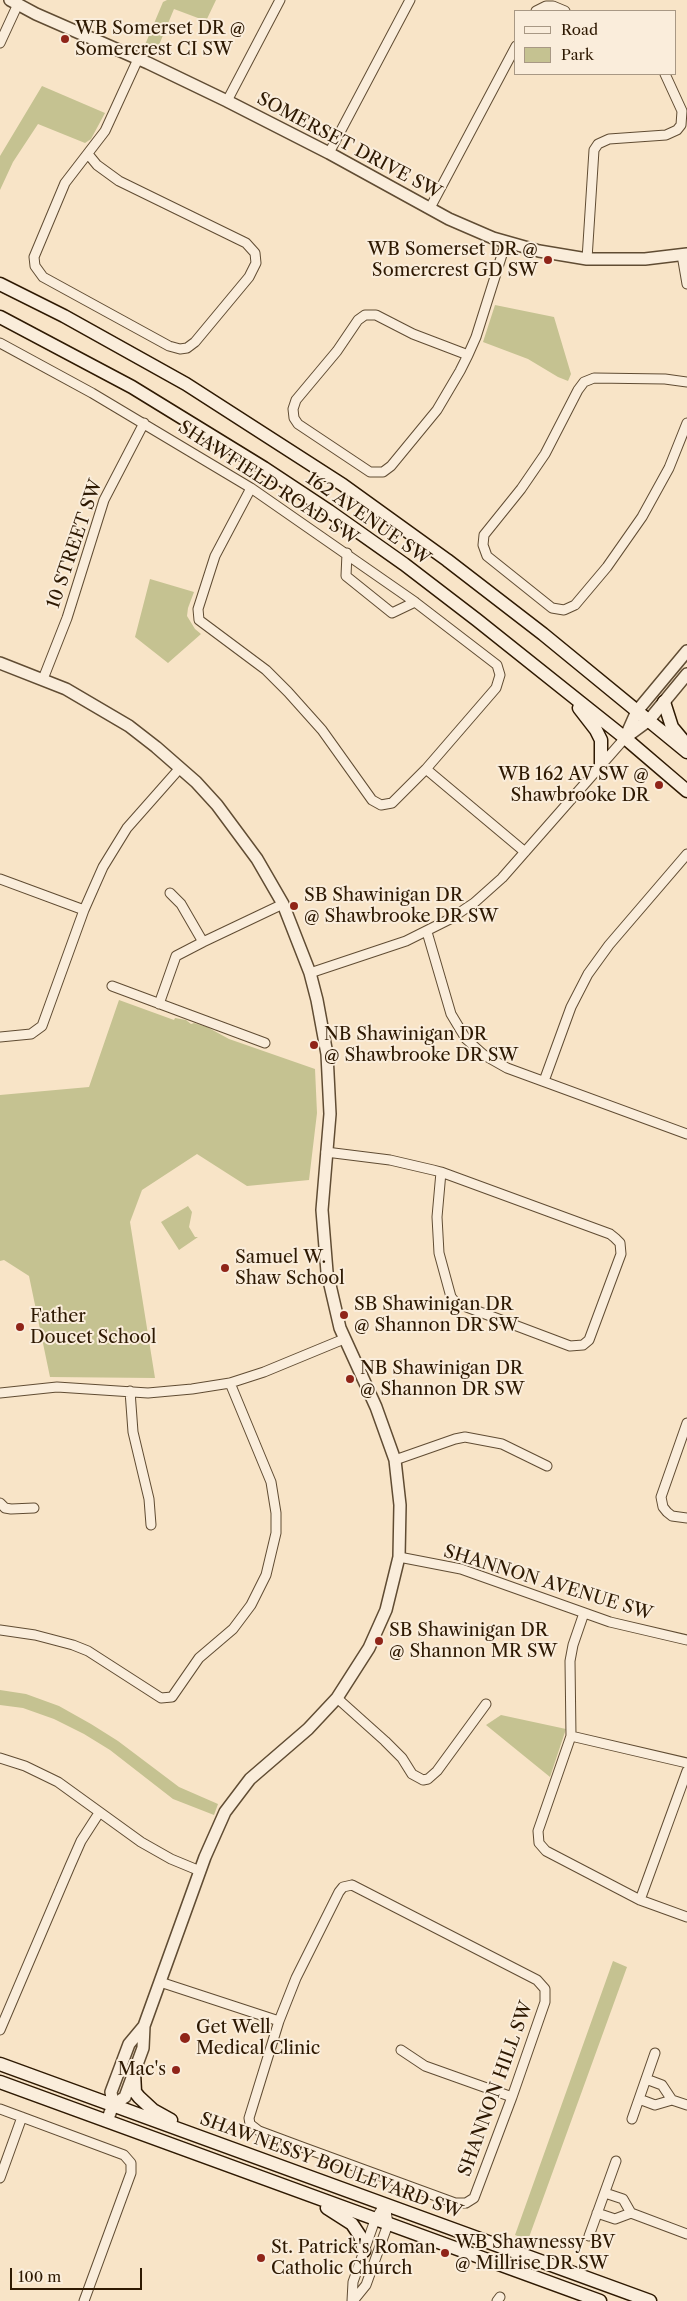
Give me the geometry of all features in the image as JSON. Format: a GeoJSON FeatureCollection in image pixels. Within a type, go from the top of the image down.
{"type":"FeatureCollection","features":[{"type":"Feature","properties":{"kind":"main road","name":"162 AVENUE SW"},"geometry":{"type":"LineString","coordinates":[[0,284],[64,316],[186,384],[343,485],[448,560],[550,640],[687,752]]}},
{"type":"Feature","properties":{"kind":"main road","name":"162 AVENUE SW"},"geometry":{"type":"LineString","coordinates":[[0,317],[132,387],[264,468],[404,564],[565,690],[687,791]]}},
{"type":"Feature","properties":{"kind":"main road"},"geometry":{"type":"LineString","coordinates":[[565,690],[596,730],[601,740],[601,765]]}},
{"type":"Feature","properties":{"kind":"main road"},"geometry":{"type":"LineString","coordinates":[[664,702],[672,727],[687,745]]}},
{"type":"Feature","properties":{"kind":"main road","name":"SHAWNESSY BOULEVARD SW"},"geometry":{"type":"LineString","coordinates":[[0,2064],[650,2301]]}},
{"type":"Feature","properties":{"kind":"main road"},"geometry":{"type":"LineString","coordinates":[[134,2072],[135,2092],[139,2097],[153,2110],[192,2134]]}},
{"type":"Feature","properties":{"kind":"main road","name":"SHAWNESSY BOULEVARD SW"},"geometry":{"type":"LineString","coordinates":[[0,2082],[600,2301]]}},
{"type":"Feature","properties":{"kind":"main road"},"geometry":{"type":"LineString","coordinates":[[290,2188],[352,2224],[360,2236],[364,2251]]}},
{"type":"Feature","properties":{"kind":"street"},"geometry":{"type":"LineString","coordinates":[[226,100],[280,0]]}},
{"type":"Feature","properties":{"kind":"street"},"geometry":{"type":"LineString","coordinates":[[329,152],[410,0]]}},
{"type":"Feature","properties":{"kind":"street"},"geometry":{"type":"LineString","coordinates":[[0,43],[14,2]]}},
{"type":"Feature","properties":{"kind":"street","name":"SOMERSET DRIVE SW"},"geometry":{"type":"LineString","coordinates":[[14,2],[226,100],[329,152],[466,227],[506,242],[539,251],[586,258],[630,260],[685,255]]}},
{"type":"Feature","properties":{"kind":"street"},"geometry":{"type":"LineString","coordinates":[[538,10],[546,6],[553,6],[563,10]]}},
{"type":"Feature","properties":{"kind":"street"},"geometry":{"type":"LineString","coordinates":[[430,208],[514,50]]}},
{"type":"Feature","properties":{"kind":"street"},"geometry":{"type":"LineString","coordinates":[[88,154],[97,165],[120,181],[246,243],[255,252],[256,262],[249,277],[187,348],[180,349],[169,346],[43,277],[36,270],[34,256],[59,195],[69,175],[105,131],[138,59]]}},
{"type":"Feature","properties":{"kind":"street"},"geometry":{"type":"LineString","coordinates":[[586,258],[594,150],[598,144],[609,139],[666,135],[681,125],[682,111],[664,75]]}},
{"type":"Feature","properties":{"kind":"street"},"geometry":{"type":"LineString","coordinates":[[468,355],[413,334],[376,315],[365,315],[358,320],[337,351],[296,400],[293,409],[294,418],[298,424],[370,472],[383,472],[391,466],[437,410],[468,355],[506,242]]}},
{"type":"Feature","properties":{"kind":"street"},"geometry":{"type":"LineString","coordinates":[[685,255],[687,284]]}},
{"type":"Feature","properties":{"kind":"street","name":"SHAWFIELD ROAD SW"},"geometry":{"type":"LineString","coordinates":[[0,343],[144,423],[251,488],[415,602],[497,666],[500,674],[496,688],[426,769]]}},
{"type":"Feature","properties":{"kind":"street"},"geometry":{"type":"LineString","coordinates":[[687,382],[665,379],[594,378],[584,382],[545,454],[521,489],[484,535],[483,545],[487,556],[552,608],[564,610],[575,605],[607,567],[642,517],[669,468],[687,423]]}},
{"type":"Feature","properties":{"kind":"street","name":"10 STREET SW"},"geometry":{"type":"LineString","coordinates":[[43,679],[66,618],[104,500],[144,423]]}},
{"type":"Feature","properties":{"kind":"street"},"geometry":{"type":"LineString","coordinates":[[251,488],[215,556],[198,609],[200,620],[266,670],[288,692],[322,730],[375,802],[385,805],[396,801],[426,769],[525,852]]}},
{"type":"Feature","properties":{"kind":"street"},"geometry":{"type":"LineString","coordinates":[[347,553],[346,576],[392,613],[415,602]]}},
{"type":"Feature","properties":{"kind":"street"},"geometry":{"type":"LineString","coordinates":[[624,738],[637,711],[687,651]]}},
{"type":"Feature","properties":{"kind":"street"},"geometry":{"type":"LineString","coordinates":[[0,663],[43,679],[93,703],[129,726],[180,768],[217,805],[242,837],[283,904],[310,973],[327,1054],[330,1114],[322,1210],[327,1272],[344,1339],[376,1407],[395,1460],[400,1505],[399,1557],[379,1628],[362,1663],[337,1698],[308,1729],[264,1765],[240,1790],[218,1826],[144,2026],[142,2048],[125,2097],[113,2106]]}},
{"type":"Feature","properties":{"kind":"street"},"geometry":{"type":"LineString","coordinates":[[310,973],[396,946],[450,919],[480,898],[502,878],[624,738],[649,720],[687,674]]}},
{"type":"Feature","properties":{"kind":"street"},"geometry":{"type":"LineString","coordinates":[[0,1037],[31,1034],[42,1026],[84,910],[103,866],[122,834],[180,768]]}},
{"type":"Feature","properties":{"kind":"street"},"geometry":{"type":"LineString","coordinates":[[544,1082],[571,1007],[588,974],[609,945],[687,854]]}},
{"type":"Feature","properties":{"kind":"street"},"geometry":{"type":"LineString","coordinates":[[0,879],[84,910]]}},
{"type":"Feature","properties":{"kind":"street"},"geometry":{"type":"LineString","coordinates":[[170,893],[181,904],[203,942]]}},
{"type":"Feature","properties":{"kind":"street"},"geometry":{"type":"LineString","coordinates":[[158,1004],[176,956],[283,904]]}},
{"type":"Feature","properties":{"kind":"street"},"geometry":{"type":"LineString","coordinates":[[427,932],[446,1003],[455,1023],[466,1039],[484,1055],[498,1064],[544,1082],[687,1134]]}},
{"type":"Feature","properties":{"kind":"street"},"geometry":{"type":"LineString","coordinates":[[112,986],[265,1043]]}},
{"type":"Feature","properties":{"kind":"street"},"geometry":{"type":"LineString","coordinates":[[326,1152],[390,1160],[440,1172],[615,1238],[620,1243],[621,1254],[589,1340],[583,1345],[570,1346],[456,1302],[448,1289],[439,1253],[436,1217],[440,1172]]}},
{"type":"Feature","properties":{"kind":"street"},"geometry":{"type":"LineString","coordinates":[[0,1393],[57,1387],[130,1392],[167,1392],[230,1383],[264,1372],[344,1339]]}},
{"type":"Feature","properties":{"kind":"street"},"geometry":{"type":"LineString","coordinates":[[0,1630],[35,1635],[88,1651],[135,1679],[156,1695],[167,1698],[172,1697],[198,1658],[233,1629],[251,1605],[266,1575],[276,1533],[276,1513],[271,1482],[230,1383]]}},
{"type":"Feature","properties":{"kind":"street"},"geometry":{"type":"LineString","coordinates":[[130,1392],[133,1432],[149,1499],[151,1525]]}},
{"type":"Feature","properties":{"kind":"street"},"geometry":{"type":"LineString","coordinates":[[687,1423],[661,1502],[672,1516],[687,1518]]}},
{"type":"Feature","properties":{"kind":"street"},"geometry":{"type":"LineString","coordinates":[[395,1460],[465,1437],[502,1444],[547,1466]]}},
{"type":"Feature","properties":{"kind":"street"},"geometry":{"type":"LineString","coordinates":[[0,1503],[5,1508],[11,1510],[34,1508]]}},
{"type":"Feature","properties":{"kind":"street","name":"SHANNON AVENUE SW"},"geometry":{"type":"LineString","coordinates":[[399,1557],[461,1569],[584,1613],[642,1631],[687,1640]]}},
{"type":"Feature","properties":{"kind":"street"},"geometry":{"type":"LineString","coordinates":[[584,1613],[573,1645],[570,1661],[571,1736],[538,1831],[539,1842],[546,1851],[640,1900],[687,1917]]}},
{"type":"Feature","properties":{"kind":"street"},"geometry":{"type":"LineString","coordinates":[[337,1698],[402,1758],[412,1774],[423,1780],[428,1779],[437,1772],[486,1704]]}},
{"type":"Feature","properties":{"kind":"street"},"geometry":{"type":"LineString","coordinates":[[571,1736],[687,1763]]}},
{"type":"Feature","properties":{"kind":"street"},"geometry":{"type":"LineString","coordinates":[[0,1758],[25,1766],[58,1782],[141,1842],[171,1859],[200,1871]]}},
{"type":"Feature","properties":{"kind":"street"},"geometry":{"type":"LineString","coordinates":[[640,1900],[687,1771]]}},
{"type":"Feature","properties":{"kind":"street"},"geometry":{"type":"LineString","coordinates":[[0,2030],[4,2026],[70,1866],[99,1813]]}},
{"type":"Feature","properties":{"kind":"street","name":"SHANNON HILL SW"},"geometry":{"type":"LineString","coordinates":[[347,1886],[357,1886],[537,1980],[543,1986],[546,1994],[545,2002],[512,2097],[474,2198],[466,2203],[455,2203],[253,2128],[249,2118],[279,2021],[312,1942],[339,1892],[347,1886]]}},
{"type":"Feature","properties":{"kind":"street"},"geometry":{"type":"LineString","coordinates":[[160,1982],[279,2021]]}},
{"type":"Feature","properties":{"kind":"street"},"geometry":{"type":"LineString","coordinates":[[107,2122],[113,2106],[111,2092],[129,2044],[144,2026]]}},
{"type":"Feature","properties":{"kind":"street"},"geometry":{"type":"LineString","coordinates":[[401,2050],[425,2066],[512,2097]]}},
{"type":"Feature","properties":{"kind":"street"},"geometry":{"type":"LineString","coordinates":[[632,2119],[655,2053]]}},
{"type":"Feature","properties":{"kind":"street"},"geometry":{"type":"LineString","coordinates":[[646,2079],[662,2085],[672,2100]]}},
{"type":"Feature","properties":{"kind":"street"},"geometry":{"type":"LineString","coordinates":[[639,2099],[655,2105],[672,2100],[687,2105]]}},
{"type":"Feature","properties":{"kind":"street"},"geometry":{"type":"LineString","coordinates":[[0,2110],[124,2155],[131,2163],[131,2173],[84,2301]]}},
{"type":"Feature","properties":{"kind":"street"},"geometry":{"type":"LineString","coordinates":[[0,2178],[22,2117]]}},
{"type":"Feature","properties":{"kind":"street"},"geometry":{"type":"LineString","coordinates":[[589,2236],[616,2161]]}},
{"type":"Feature","properties":{"kind":"street"},"geometry":{"type":"LineString","coordinates":[[605,2192],[623,2199],[631,2213],[687,2234]]}},
{"type":"Feature","properties":{"kind":"street"},"geometry":{"type":"LineString","coordinates":[[352,2301],[353,2282],[375,2220],[385,2204]]}},
{"type":"Feature","properties":{"kind":"street"},"geometry":{"type":"LineString","coordinates":[[352,2301],[366,2285],[388,2224],[385,2204]]}},
{"type":"Feature","properties":{"kind":"street"},"geometry":{"type":"LineString","coordinates":[[597,2213],[615,2219],[631,2213]]}},
{"type":"Feature","properties":{"kind":"green space"},"geometry":{"type":"Polygon","coordinates":[[[167,0],[216,0],[206,21],[174,9],[154,57],[142,52],[163,2],[167,0]]]}},
{"type":"Feature","properties":{"kind":"green space"},"geometry":{"type":"Polygon","coordinates":[[[42,86],[105,113],[91,139],[85,143],[38,124],[13,162],[0,190],[0,156],[42,86]]]}},
{"type":"Feature","properties":{"kind":"green space"},"geometry":{"type":"Polygon","coordinates":[[[495,305],[554,317],[571,374],[568,381],[528,359],[483,342],[495,305]]]}},
{"type":"Feature","properties":{"kind":"green space"},"geometry":{"type":"Polygon","coordinates":[[[150,579],[194,592],[187,616],[195,629],[201,634],[168,663],[135,637],[150,579]]]}},
{"type":"Feature","properties":{"kind":"green space"},"geometry":{"type":"Polygon","coordinates":[[[119,1000],[174,1020],[175,1018],[186,1020],[191,1024],[194,1023],[207,1027],[229,1039],[315,1069],[317,1113],[309,1180],[247,1186],[197,1154],[142,1190],[130,1222],[155,1378],[50,1377],[29,1276],[4,1260],[0,1261],[0,1095],[89,1087],[119,1000]]]}},
{"type":"Feature","properties":{"kind":"green space"},"geometry":{"type":"Polygon","coordinates":[[[188,1206],[192,1212],[189,1227],[195,1237],[198,1237],[179,1250],[161,1222],[188,1206]]]}},
{"type":"Feature","properties":{"kind":"green space"},"geometry":{"type":"Polygon","coordinates":[[[0,1690],[26,1694],[59,1706],[91,1724],[118,1741],[179,1787],[218,1804],[214,1815],[173,1799],[110,1750],[84,1734],[54,1719],[23,1708],[0,1705],[0,1690]]]}},
{"type":"Feature","properties":{"kind":"green space"},"geometry":{"type":"Polygon","coordinates":[[[501,1715],[566,1729],[550,1777],[486,1725],[501,1715]]]}},
{"type":"Feature","properties":{"kind":"green space"},"geometry":{"type":"Polygon","coordinates":[[[613,1961],[627,1967],[528,2240],[515,2235],[613,1961]]]}},
{"type":"Feature","properties":{"kind":"place","name":"WB Somerset DR @ Somercrest CI SW"},"geometry":{"type":"Point","coordinates":[65,39]}},
{"type":"Feature","properties":{"kind":"place","name":"WB Somerset DR @ Somercrest GD SW"},"geometry":{"type":"Point","coordinates":[548,260]}},
{"type":"Feature","properties":{"kind":"place","name":"WB 162 AV SW @ Shawbrooke DR"},"geometry":{"type":"Point","coordinates":[659,785]}},
{"type":"Feature","properties":{"kind":"place","name":"SB Shawinigan DR @ Shawbrooke DR SW"},"geometry":{"type":"Point","coordinates":[294,906]}},
{"type":"Feature","properties":{"kind":"place","name":"NB Shawinigan DR @ Shawbrooke DR SW"},"geometry":{"type":"Point","coordinates":[314,1045]}},
{"type":"Feature","properties":{"kind":"place","name":"Samuel W. Shaw School"},"geometry":{"type":"Point","coordinates":[225,1268]}},
{"type":"Feature","properties":{"kind":"place","name":"SB Shawinigan DR @ Shannon DR SW"},"geometry":{"type":"Point","coordinates":[344,1315]}},
{"type":"Feature","properties":{"kind":"place","name":"Father Doucet School"},"geometry":{"type":"Point","coordinates":[20,1327]}},
{"type":"Feature","properties":{"kind":"place","name":"NB Shawinigan DR @ Shannon DR SW"},"geometry":{"type":"Point","coordinates":[350,1379]}},
{"type":"Feature","properties":{"kind":"place","name":"SB Shawinigan DR @ Shannon MR SW"},"geometry":{"type":"Point","coordinates":[379,1641]}},
{"type":"Feature","properties":{"kind":"place","name":"Get Well Medical Clinic"},"geometry":{"type":"Point","coordinates":[185,2038]}},
{"type":"Feature","properties":{"kind":"place","name":"Mac's"},"geometry":{"type":"Point","coordinates":[176,2070]}},
{"type":"Feature","properties":{"kind":"place","name":"WB Shawnessy BV @ Millrise DR SW"},"geometry":{"type":"Point","coordinates":[445,2253]}},
{"type":"Feature","properties":{"kind":"place","name":"St. Patrick's Roman Catholic Church"},"geometry":{"type":"Point","coordinates":[261,2258]}}]}
